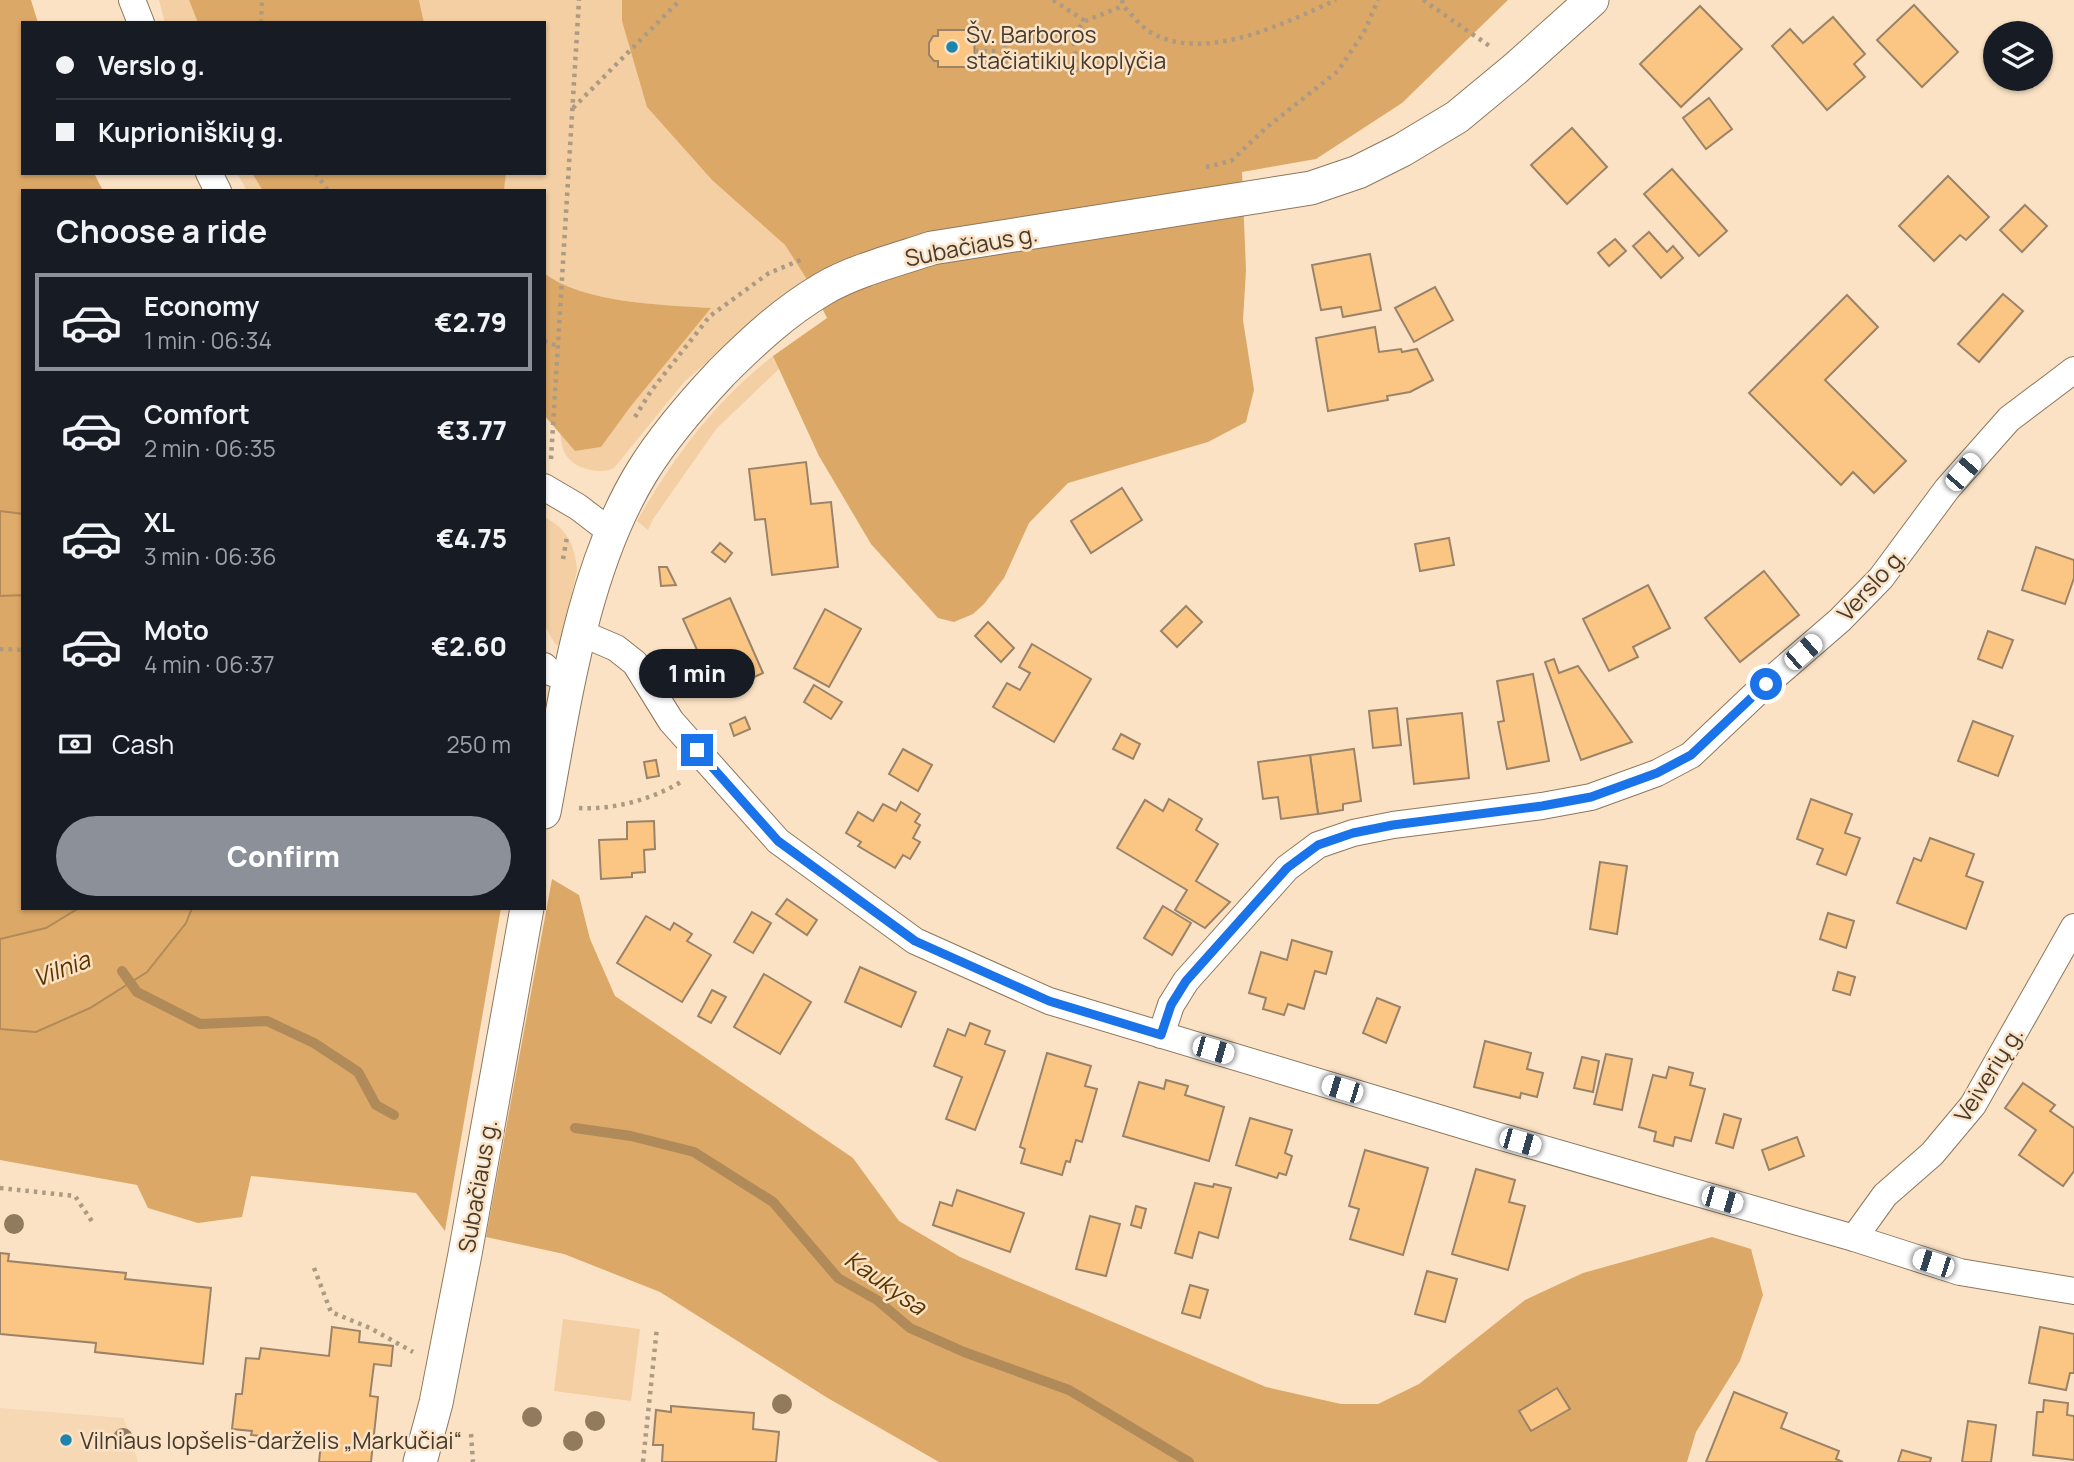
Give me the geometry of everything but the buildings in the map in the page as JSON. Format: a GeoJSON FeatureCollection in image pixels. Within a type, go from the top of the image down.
{"type":"FeatureCollection","features":[{"type":"Feature","properties":{"kind":"street"},"geometry":{"type":"LineString","coordinates":[[132,0],[140,21]]}},
{"type":"Feature","properties":{"kind":"street","name":"Subačiaus g."},"geometry":{"type":"LineString","coordinates":[[546,798],[557,673],[581,633],[612,533],[641,473],[670,431],[761,332],[825,288],[932,248],[1311,188],[1358,172],[1402,150],[1457,117],[1592,0]]}},
{"type":"Feature","properties":{"kind":"street","name":"Verslo g."},"geometry":{"type":"LineString","coordinates":[[1161,1035],[1171,1005],[1186,981],[1287,868],[1318,845],[1353,833],[1393,825],[1591,797],[1657,773],[1691,755],[1766,684],[1840,620],[1881,578],[1947,489],[2009,419],[2074,370]]}},
{"type":"Feature","properties":{"kind":"street"},"geometry":{"type":"LineString","coordinates":[[546,487],[612,533]]}},
{"type":"Feature","properties":{"kind":"street"},"geometry":{"type":"LineString","coordinates":[[581,633],[616,648],[635,663],[671,721],[778,841],[915,941],[1049,1001],[1508,1139],[1854,1238],[1960,1272],[2074,1291]]}},
{"type":"Feature","properties":{"kind":"street","name":"Subačiaus g."},"geometry":{"type":"LineString","coordinates":[[420,1462],[443,1368],[527,910]]}},
{"type":"Feature","properties":{"kind":"street","name":"Veiverių g."},"geometry":{"type":"LineString","coordinates":[[1854,1238],[1885,1195],[1932,1154],[1973,1105],[2074,927]]}},
{"type":"Feature","properties":{"kind":"path"},"geometry":{"type":"LineString","coordinates":[[261,21],[262,0]]}},
{"type":"Feature","properties":{"kind":"path"},"geometry":{"type":"LineString","coordinates":[[546,487],[558,346],[579,0]]}},
{"type":"Feature","properties":{"kind":"path"},"geometry":{"type":"LineString","coordinates":[[573,108],[680,0]]}},
{"type":"Feature","properties":{"kind":"path"},"geometry":{"type":"LineString","coordinates":[[1053,0],[1085,21]]}},
{"type":"Feature","properties":{"kind":"path"},"geometry":{"type":"LineString","coordinates":[[1076,64],[1019,67],[1006,62],[1005,39],[1073,34],[1085,21],[1122,3],[1149,32],[1178,44],[1215,44],[1263,29],[1336,0]]}},
{"type":"Feature","properties":{"kind":"path"},"geometry":{"type":"LineString","coordinates":[[1423,0],[1490,46],[1515,69]]}},
{"type":"Feature","properties":{"kind":"path"},"geometry":{"type":"LineString","coordinates":[[1073,34],[1077,70],[1092,68]]}},
{"type":"Feature","properties":{"kind":"path"},"geometry":{"type":"LineString","coordinates":[[975,51],[1005,51]]}},
{"type":"Feature","properties":{"kind":"path"},"geometry":{"type":"LineString","coordinates":[[546,342],[558,346]]}},
{"type":"Feature","properties":{"kind":"path"},"geometry":{"type":"LineString","coordinates":[[0,649],[21,650]]}},
{"type":"Feature","properties":{"kind":"path"},"geometry":{"type":"LineString","coordinates":[[546,809],[598,809],[635,801],[680,782],[708,763]]}},
{"type":"Feature","properties":{"kind":"path"},"geometry":{"type":"LineString","coordinates":[[0,1188],[75,1196],[93,1223]]}},
{"type":"Feature","properties":{"kind":"path"},"geometry":{"type":"LineString","coordinates":[[314,1268],[331,1312],[370,1328],[443,1368]]}},
{"type":"Feature","properties":{"kind":"path"},"geometry":{"type":"LineString","coordinates":[[643,1462],[657,1327]]}},
{"type":"Feature","properties":{"kind":"path"},"geometry":{"type":"LineString","coordinates":[[471,1434],[472,1462]]}},
{"type":"Feature","properties":{"kind":"shaded area"},"geometry":{"type":"Polygon","coordinates":[[[0,0],[31,0],[37,21],[21,21],[21,175],[95,175],[102,189],[21,189],[21,514],[0,511],[0,0]]]}},
{"type":"Feature","properties":{"kind":"shaded area"},"geometry":{"type":"Polygon","coordinates":[[[159,0],[189,0],[197,21],[164,21],[159,0]]]}},
{"type":"Feature","properties":{"kind":"shaded area"},"geometry":{"type":"Polygon","coordinates":[[[189,0],[419,0],[424,21],[197,21],[189,0]]]}},
{"type":"Feature","properties":{"kind":"shaded area"},"geometry":{"type":"Polygon","coordinates":[[[419,0],[622,0],[622,21],[713,181],[785,245],[810,284],[767,310],[684,382],[614,468],[595,471],[575,464],[565,453],[560,433],[575,451],[601,447],[710,308],[623,301],[579,291],[546,274],[546,189],[504,189],[506,175],[546,175],[546,21],[424,21],[419,0]]]}},
{"type":"Feature","properties":{"kind":"shaded area"},"geometry":{"type":"Polygon","coordinates":[[[622,0],[1508,0],[1402,103],[1316,159],[1242,172],[1246,270],[1243,320],[1254,390],[1246,422],[1208,442],[1068,483],[1029,523],[1004,578],[984,604],[973,614],[954,622],[938,618],[871,544],[819,456],[773,356],[827,318],[810,284],[785,245],[713,181],[647,107],[622,21],[622,0]]]}},
{"type":"Feature","properties":{"kind":"shaded area"},"geometry":{"type":"Polygon","coordinates":[[[238,175],[253,175],[262,189],[246,189],[238,175]]]}},
{"type":"Feature","properties":{"kind":"shaded area"},"geometry":{"type":"Polygon","coordinates":[[[253,175],[506,175],[504,189],[262,189],[253,175]]]}},
{"type":"Feature","properties":{"kind":"shaded area"},"geometry":{"type":"Polygon","coordinates":[[[546,274],[579,291],[624,301],[711,308],[601,447],[575,451],[546,417],[546,274]]]}},
{"type":"Feature","properties":{"kind":"shaded area"},"geometry":{"type":"Polygon","coordinates":[[[773,356],[780,368],[717,428],[648,530],[637,521],[681,453],[732,392],[773,356]]]}},
{"type":"Feature","properties":{"kind":"shaded area"},"geometry":{"type":"Polygon","coordinates":[[[546,518],[564,532],[574,553],[577,570],[562,641],[558,645],[546,628],[546,518]]]}},
{"type":"Feature","properties":{"kind":"shaded area"},"geometry":{"type":"Polygon","coordinates":[[[21,595],[21,910],[76,910],[46,928],[0,939],[0,596],[21,595]]]}},
{"type":"Feature","properties":{"kind":"shaded area"},"geometry":{"type":"Polygon","coordinates":[[[552,879],[579,895],[590,939],[615,996],[853,1158],[899,1221],[960,1257],[1266,1387],[1341,1404],[1378,1404],[1419,1384],[1525,1300],[1583,1273],[1712,1237],[1751,1249],[1763,1295],[1740,1361],[1696,1432],[1687,1462],[939,1462],[826,1397],[660,1292],[564,1254],[486,1237],[552,879]]]}},
{"type":"Feature","properties":{"kind":"shaded area"},"geometry":{"type":"Polygon","coordinates":[[[191,910],[501,910],[445,1231],[416,1193],[251,1176],[242,1217],[198,1223],[148,1208],[137,1185],[0,1160],[0,1029],[36,1032],[90,1008],[147,972],[186,923],[191,910]]]}},
{"type":"Feature","properties":{"kind":"shaded area"},"geometry":{"type":"Polygon","coordinates":[[[563,1319],[640,1329],[631,1401],[554,1391],[563,1319]]]}},
{"type":"Feature","properties":{"kind":"shaded area","name":"Vilniaus lopšelis-darželis „Markučiai“"},"geometry":{"type":"Polygon","coordinates":[[[0,1408],[124,1418],[138,1462],[0,1462],[0,1408]]]}},
{"type":"Feature","properties":{"kind":"water"},"geometry":{"type":"Polygon","coordinates":[[[0,511],[21,514],[21,595],[0,596],[0,511]]]}},
{"type":"Feature","properties":{"kind":"water","name":"Vilnia"},"geometry":{"type":"Polygon","coordinates":[[[76,910],[191,910],[186,923],[147,972],[90,1008],[36,1032],[0,1029],[0,939],[46,928],[76,910]]]}},
{"type":"Feature","properties":{"kind":"waterway","name":"Kaukysa"},"geometry":{"type":"LineString","coordinates":[[122,971],[137,992],[200,1024],[267,1021],[314,1043],[358,1072],[376,1105],[394,1115]]}},
{"type":"Feature","properties":{"kind":"waterway","name":"Kaukysa"},"geometry":{"type":"LineString","coordinates":[[575,1128],[631,1136],[694,1152],[773,1202],[838,1278],[877,1300],[910,1328],[964,1352],[1069,1390],[1189,1462]]}},
{"type":"Feature","properties":{"kind":"place","name":"Šv. Barboros stačiatikių koplyčia"},"geometry":{"type":"Point","coordinates":[952,47]}},
{"type":"Feature","properties":{"kind":"place","name":"Vilniaus lopšelis-darželis „Markučiai“"},"geometry":{"type":"Point","coordinates":[66,1440]}},
{"type":"Feature","properties":{"kind":"route"},"geometry":{"type":"LineString","coordinates":[[697,750],[778,841],[915,941],[1049,1001],[1161,1035],[1171,1005],[1186,981],[1287,868],[1318,845],[1353,833],[1393,825],[1591,797],[1657,773],[1691,755],[1766,684]]}}]}
